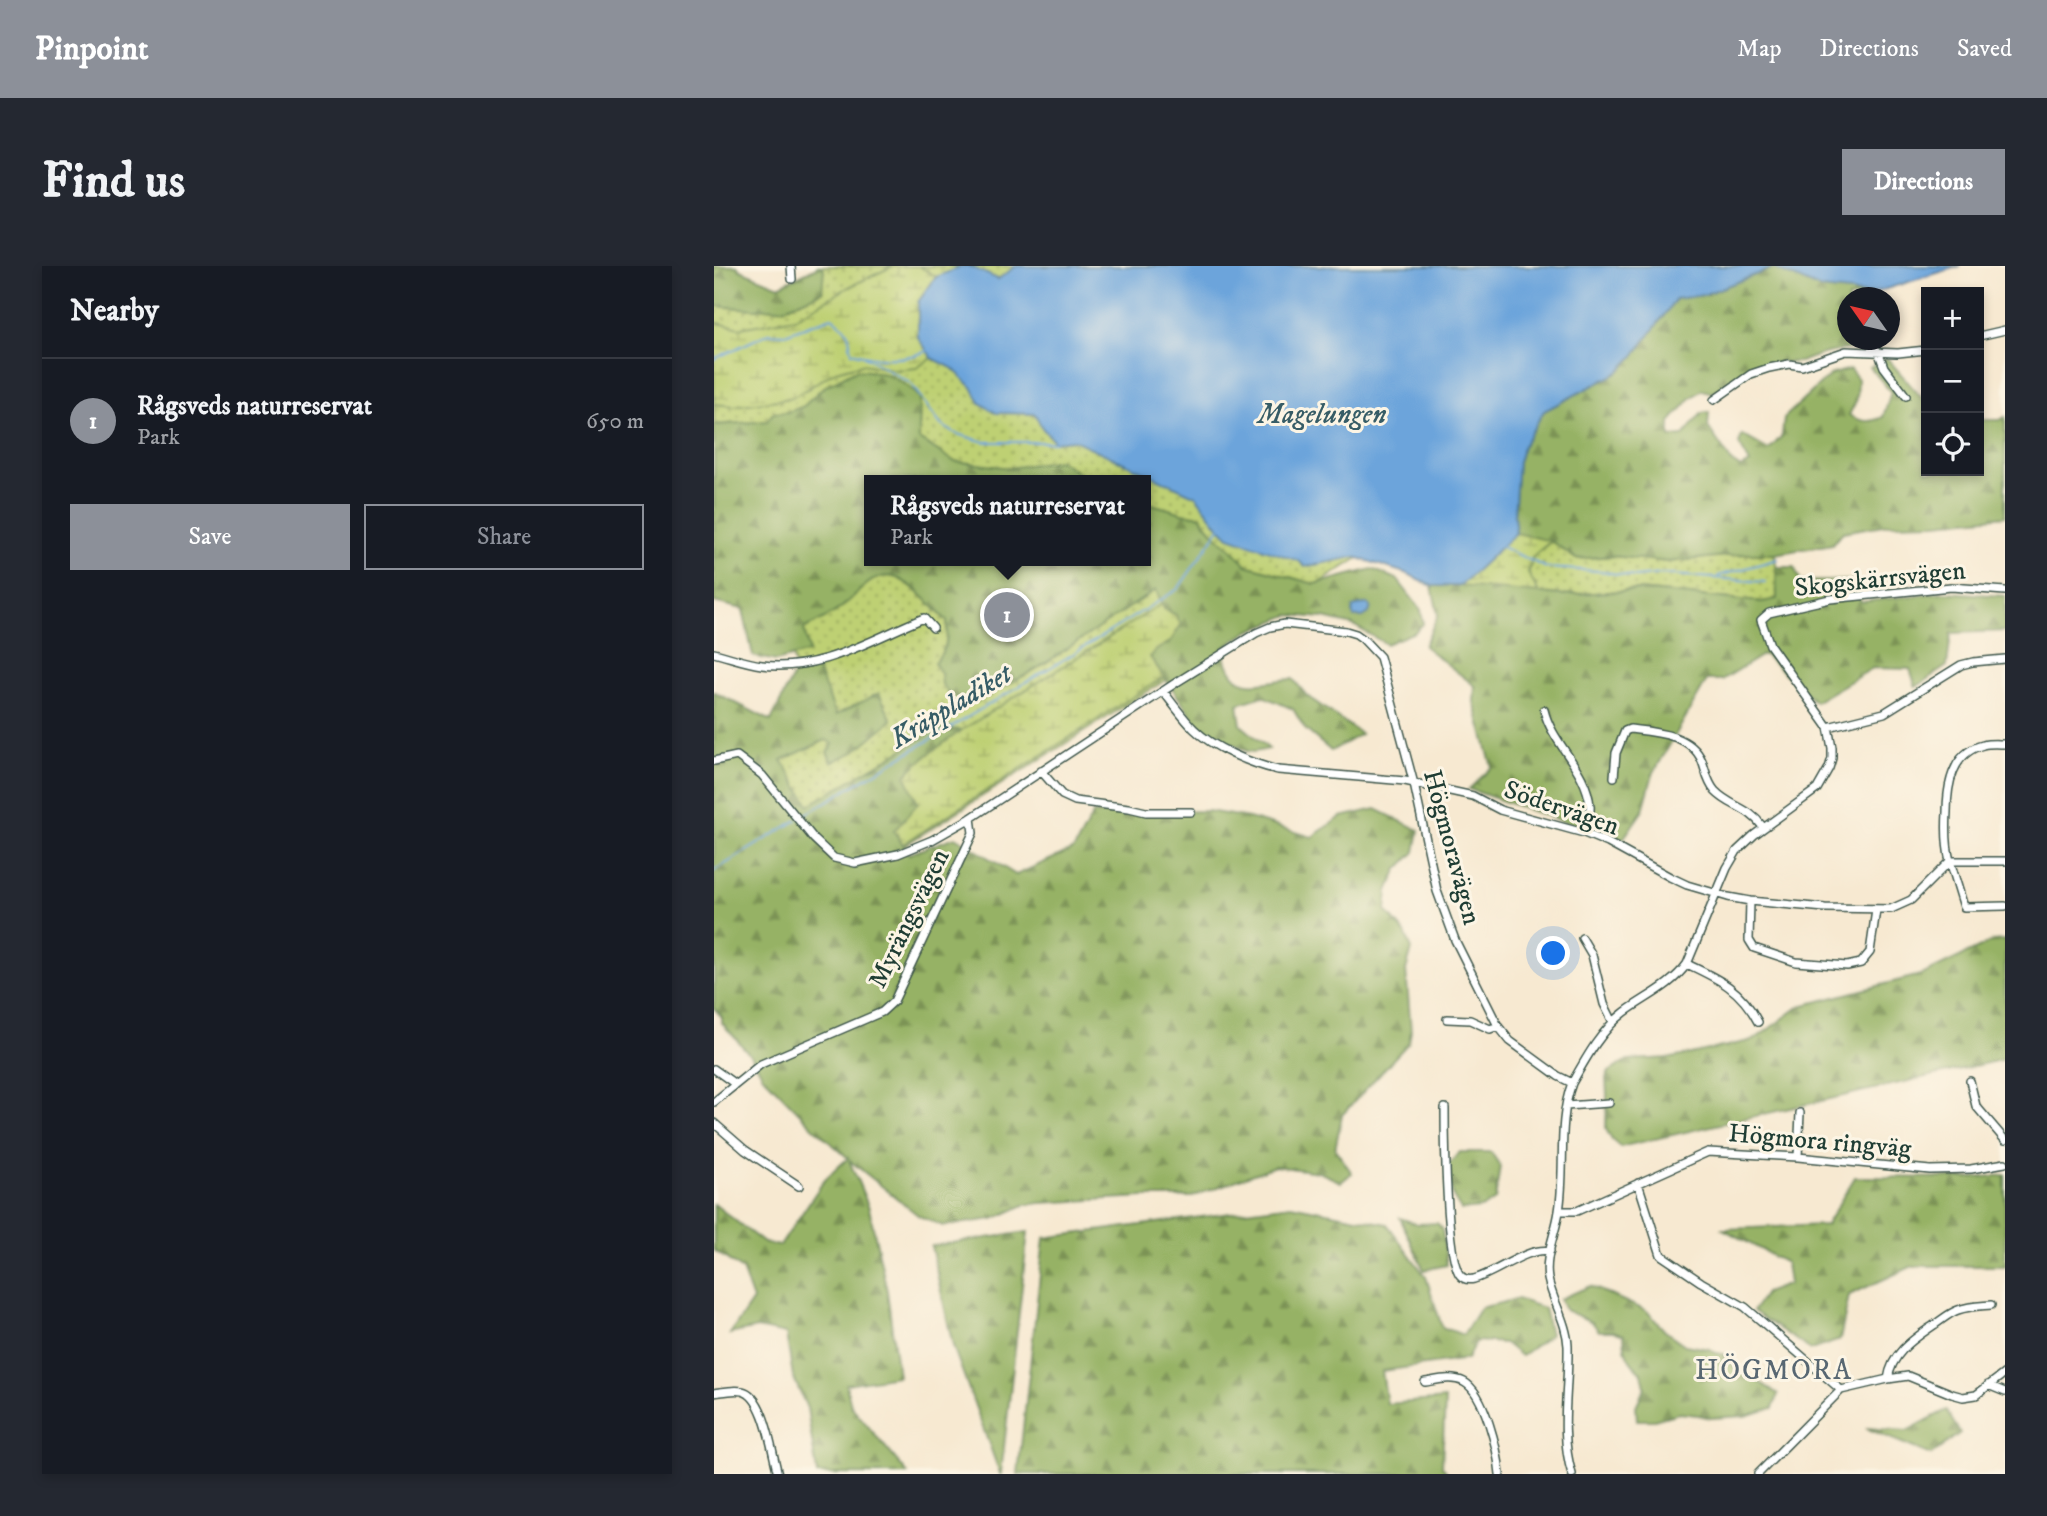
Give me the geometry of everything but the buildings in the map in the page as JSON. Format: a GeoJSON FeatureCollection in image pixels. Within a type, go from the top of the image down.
{"type":"FeatureCollection","features":[{"type":"Feature","properties":{"kind":"street"},"geometry":{"type":"LineString","coordinates":[[791,266],[792,279]]}},
{"type":"Feature","properties":{"kind":"street"},"geometry":{"type":"LineString","coordinates":[[1984,335],[2005,330]]}},
{"type":"Feature","properties":{"kind":"street"},"geometry":{"type":"LineString","coordinates":[[1714,400],[1751,374],[1769,368],[1789,364],[1802,366],[1846,351],[1898,353],[1921,351]]}},
{"type":"Feature","properties":{"kind":"street"},"geometry":{"type":"LineString","coordinates":[[1878,351],[1884,367],[1906,396]]}},
{"type":"Feature","properties":{"kind":"street","name":"Skogskärrsvägen"},"geometry":{"type":"LineString","coordinates":[[1828,727],[1770,645],[1761,620],[1769,613],[1830,599],[1951,587],[2005,591]]}},
{"type":"Feature","properties":{"kind":"street"},"geometry":{"type":"LineString","coordinates":[[714,653],[761,665],[792,666],[845,654],[924,618],[933,628]]}},
{"type":"Feature","properties":{"kind":"street","name":"Högmoravägen"},"geometry":{"type":"LineString","coordinates":[[714,761],[737,756],[761,775],[814,839],[834,858],[855,863],[898,854],[932,840],[971,818],[1256,633],[1285,624],[1356,634],[1380,657],[1414,784],[1437,891],[1455,940],[1498,1026],[1516,1046],[1572,1083]]}},
{"type":"Feature","properties":{"kind":"street"},"geometry":{"type":"LineString","coordinates":[[1572,1474],[1566,1436],[1568,1343],[1548,1278],[1550,1251],[1559,1211],[1566,1106],[1572,1083],[1613,1022],[1678,976],[1687,964],[1715,893],[1737,851],[1763,827],[1817,789],[1832,758],[1828,727],[1884,713],[1961,665],[2005,659]]}},
{"type":"Feature","properties":{"kind":"street","name":"Södervägen"},"geometry":{"type":"LineString","coordinates":[[1163,691],[1201,736],[1263,767],[1405,781],[1473,796],[1500,810],[1584,834],[1614,846],[1670,877],[1715,893],[1750,901],[1806,907],[1891,909],[1910,900],[1950,861]]}},
{"type":"Feature","properties":{"kind":"street"},"geometry":{"type":"LineString","coordinates":[[1544,710],[1547,723],[1583,780],[1587,791],[1590,814],[1584,834]]}},
{"type":"Feature","properties":{"kind":"street"},"geometry":{"type":"LineString","coordinates":[[1614,776],[1616,753],[1625,731],[1630,729],[1678,737],[1697,751],[1709,782],[1717,793],[1751,812],[1763,827]]}},
{"type":"Feature","properties":{"kind":"street"},"geometry":{"type":"LineString","coordinates":[[2005,744],[1984,745],[1974,749],[1957,763],[1947,794],[1947,851],[1964,906],[2005,906]]}},
{"type":"Feature","properties":{"kind":"street"},"geometry":{"type":"LineString","coordinates":[[1041,771],[1062,795],[1075,801],[1106,804],[1146,813],[1191,811]]}},
{"type":"Feature","properties":{"kind":"street","name":"Myrängsvägen"},"geometry":{"type":"LineString","coordinates":[[715,1100],[761,1064],[882,1012],[894,1001],[973,833],[971,818]]}},
{"type":"Feature","properties":{"kind":"street"},"geometry":{"type":"LineString","coordinates":[[1950,861],[2005,861]]}},
{"type":"Feature","properties":{"kind":"street"},"geometry":{"type":"LineString","coordinates":[[1750,901],[1749,940],[1754,948],[1796,962],[1847,966],[1861,963],[1870,952],[1876,910]]}},
{"type":"Feature","properties":{"kind":"street"},"geometry":{"type":"LineString","coordinates":[[1582,938],[1592,955],[1604,1004],[1613,1022]]}},
{"type":"Feature","properties":{"kind":"street"},"geometry":{"type":"LineString","coordinates":[[1687,964],[1727,984],[1747,1002],[1758,1022]]}},
{"type":"Feature","properties":{"kind":"street"},"geometry":{"type":"LineString","coordinates":[[1447,1019],[1461,1018],[1490,1028],[1498,1026]]}},
{"type":"Feature","properties":{"kind":"street"},"geometry":{"type":"LineString","coordinates":[[714,1069],[735,1084]]}},
{"type":"Feature","properties":{"kind":"street"},"geometry":{"type":"LineString","coordinates":[[1970,1081],[1976,1106],[2005,1140]]}},
{"type":"Feature","properties":{"kind":"street"},"geometry":{"type":"LineString","coordinates":[[1566,1106],[1609,1103]]}},
{"type":"Feature","properties":{"kind":"street"},"geometry":{"type":"LineString","coordinates":[[1445,1108],[1450,1229],[1458,1274],[1471,1280],[1528,1254],[1550,1251]]}},
{"type":"Feature","properties":{"kind":"street"},"geometry":{"type":"LineString","coordinates":[[1798,1157],[1800,1113]]}},
{"type":"Feature","properties":{"kind":"street"},"geometry":{"type":"LineString","coordinates":[[714,1123],[745,1150],[799,1186]]}},
{"type":"Feature","properties":{"kind":"street","name":"Högmora ringväg"},"geometry":{"type":"LineString","coordinates":[[1559,1211],[1577,1211],[1708,1152],[1798,1157],[1930,1170],[1971,1169],[2005,1163]]}},
{"type":"Feature","properties":{"kind":"street"},"geometry":{"type":"LineString","coordinates":[[1638,1183],[1661,1255],[1745,1307],[1841,1390]]}},
{"type":"Feature","properties":{"kind":"street"},"geometry":{"type":"LineString","coordinates":[[1888,1379],[1898,1354],[1906,1344],[1927,1329],[1959,1310],[1992,1305]]}},
{"type":"Feature","properties":{"kind":"street"},"geometry":{"type":"LineString","coordinates":[[1758,1474],[1841,1390],[1908,1376],[1952,1394],[1976,1395],[2005,1373]]}},
{"type":"Feature","properties":{"kind":"street"},"geometry":{"type":"LineString","coordinates":[[1426,1382],[1450,1378],[1470,1387],[1493,1433],[1500,1474]]}},
{"type":"Feature","properties":{"kind":"street"},"geometry":{"type":"LineString","coordinates":[[1988,1385],[2005,1392]]}},
{"type":"Feature","properties":{"kind":"street"},"geometry":{"type":"LineString","coordinates":[[714,1393],[743,1391],[753,1396],[761,1407],[778,1474]]}},
{"type":"Feature","properties":{"kind":"green space"},"geometry":{"type":"Polygon","coordinates":[[[714,266],[737,266],[740,270],[779,286],[818,266],[1045,266],[1371,550],[714,966],[714,692],[771,721],[796,670],[783,621],[747,628],[743,609],[714,602],[714,266]]]}},
{"type":"Feature","properties":{"kind":"green space"},"geometry":{"type":"Polygon","coordinates":[[[714,266],[737,266],[740,270],[779,286],[820,266],[824,269],[822,292],[785,308],[714,306],[714,266]]]}},
{"type":"Feature","properties":{"kind":"green space"},"geometry":{"type":"Polygon","coordinates":[[[893,266],[919,266],[936,277],[918,302],[919,338],[932,358],[916,368],[897,370],[862,364],[836,371],[792,398],[734,406],[714,404],[714,322],[740,328],[795,318],[893,266]]]}},
{"type":"Feature","properties":{"kind":"green space"},"geometry":{"type":"Polygon","coordinates":[[[1774,268],[1821,289],[1837,291],[1837,350],[1842,350],[1800,362],[1774,363],[1750,370],[1712,393],[1702,390],[1690,399],[1670,422],[1670,437],[1683,436],[1702,413],[1709,412],[1708,427],[1732,462],[1741,468],[1750,463],[1739,444],[1742,435],[1769,450],[1782,436],[1784,418],[1830,375],[1850,369],[1858,379],[1857,399],[1849,415],[1866,421],[1879,419],[1883,417],[1891,392],[1870,367],[1887,358],[1921,397],[1921,476],[1984,476],[1984,420],[2000,420],[2005,417],[2005,516],[1936,523],[1889,524],[1843,532],[1832,544],[1775,554],[1745,554],[1668,562],[1612,556],[1576,559],[1551,541],[1533,556],[1528,574],[1539,593],[1562,595],[1639,590],[1762,602],[1777,599],[1776,567],[1794,567],[1801,582],[1853,580],[1861,602],[1943,592],[2005,596],[2005,631],[1951,633],[1947,666],[1916,687],[1910,669],[1873,668],[1815,702],[1764,654],[1722,680],[1707,680],[1653,774],[1643,810],[1621,842],[1469,789],[1492,767],[1474,702],[1475,686],[1424,646],[1438,615],[1432,586],[1460,586],[1516,533],[1514,517],[1518,462],[1523,446],[1544,411],[1617,373],[1633,357],[1676,299],[1703,295],[1774,268]]]}},
{"type":"Feature","properties":{"kind":"green space"},"geometry":{"type":"Polygon","coordinates":[[[856,370],[891,376],[920,398],[919,439],[954,461],[1010,468],[1059,460],[1082,475],[864,475],[864,566],[1151,566],[1151,504],[1201,516],[1211,530],[1246,565],[1315,584],[1372,569],[1397,579],[1421,610],[1423,624],[1415,632],[1386,644],[1353,625],[1324,618],[1289,615],[1249,631],[1223,648],[1227,664],[1240,680],[1257,683],[1293,679],[1307,696],[1361,734],[1331,751],[1305,729],[1293,709],[1263,696],[1238,704],[1241,725],[1269,749],[1246,751],[1198,725],[1150,657],[1170,642],[1176,615],[1164,609],[1156,590],[1038,668],[977,702],[951,696],[942,685],[941,673],[934,663],[946,644],[947,621],[911,586],[889,576],[873,580],[838,610],[804,629],[809,652],[776,661],[753,656],[743,609],[714,602],[714,425],[767,421],[773,413],[788,412],[804,406],[822,388],[856,370]]]}},
{"type":"Feature","properties":{"kind":"green space"},"geometry":{"type":"Polygon","coordinates":[[[1516,533],[1551,541],[1533,556],[1528,573],[1539,593],[1460,586],[1516,533]]]}},
{"type":"Feature","properties":{"kind":"green space"},"geometry":{"type":"Polygon","coordinates":[[[1551,541],[1576,559],[1612,556],[1668,562],[1745,554],[1775,554],[1777,600],[1762,602],[1639,590],[1562,595],[1539,593],[1528,574],[1533,556],[1551,541]]]}},
{"type":"Feature","properties":{"kind":"green space"},"geometry":{"type":"Polygon","coordinates":[[[1162,604],[1164,609],[1176,615],[1181,625],[1170,642],[1150,657],[1164,677],[903,844],[894,831],[918,803],[905,775],[962,730],[1162,604]]]}},
{"type":"Feature","properties":{"kind":"green space"},"geometry":{"type":"Polygon","coordinates":[[[796,670],[818,670],[836,715],[879,693],[892,720],[854,752],[832,762],[827,752],[833,744],[826,740],[782,760],[809,805],[939,728],[962,730],[926,756],[906,775],[918,803],[894,831],[909,854],[955,837],[1016,875],[1074,849],[1093,814],[1208,811],[1249,818],[1312,837],[1341,817],[1376,809],[1419,830],[1415,852],[1397,870],[1388,891],[1386,911],[1405,933],[1412,949],[1406,970],[1411,1031],[1409,1042],[1342,1115],[1335,1149],[1352,1173],[1341,1182],[1319,1172],[1275,1166],[1191,1197],[1040,1203],[1024,1205],[993,1219],[943,1226],[919,1216],[849,1160],[869,1208],[887,1291],[898,1376],[846,1384],[851,1406],[908,1474],[817,1474],[807,1408],[793,1376],[786,1334],[757,1328],[730,1334],[753,1300],[742,1270],[714,1250],[714,1204],[764,1243],[780,1246],[825,1179],[848,1158],[763,1076],[752,1057],[722,1023],[722,1017],[714,1008],[714,692],[771,721],[796,670]]]}},
{"type":"Feature","properties":{"kind":"green space"},"geometry":{"type":"Polygon","coordinates":[[[2005,940],[2005,1059],[1620,1147],[1606,1129],[1606,1078],[1609,1072],[1628,1060],[1672,1058],[1754,1040],[1800,1006],[1924,974],[1993,941],[2005,940]]]}},
{"type":"Feature","properties":{"kind":"green space"},"geometry":{"type":"Polygon","coordinates":[[[1460,1152],[1491,1152],[1500,1166],[1495,1200],[1481,1208],[1461,1210],[1453,1197],[1447,1166],[1460,1152]]]}},
{"type":"Feature","properties":{"kind":"green space"},"geometry":{"type":"Polygon","coordinates":[[[2005,1175],[2005,1266],[1913,1266],[1849,1295],[1840,1340],[1811,1350],[1753,1311],[1765,1293],[1789,1284],[1786,1263],[1723,1229],[1826,1225],[1855,1177],[1970,1178],[2005,1175]]]}},
{"type":"Feature","properties":{"kind":"green space"},"geometry":{"type":"Polygon","coordinates":[[[1291,1205],[1387,1224],[1426,1277],[1442,1327],[1463,1335],[1480,1308],[1517,1299],[1544,1308],[1550,1335],[1521,1356],[1505,1343],[1476,1341],[1467,1359],[1382,1371],[1387,1404],[1445,1399],[1442,1466],[1448,1474],[1018,1474],[1044,1238],[1291,1205]]]}},
{"type":"Feature","properties":{"kind":"green space"},"geometry":{"type":"Polygon","coordinates":[[[1400,1218],[1417,1224],[1437,1223],[1442,1229],[1447,1265],[1424,1270],[1400,1218]]]}},
{"type":"Feature","properties":{"kind":"green space"},"geometry":{"type":"Polygon","coordinates":[[[1028,1232],[1000,1474],[953,1346],[931,1246],[1028,1232]]]}},
{"type":"Feature","properties":{"kind":"green space"},"geometry":{"type":"Polygon","coordinates":[[[1590,1286],[1647,1311],[1665,1331],[1685,1345],[1728,1355],[1731,1364],[1778,1394],[1773,1408],[1745,1416],[1711,1418],[1679,1413],[1654,1420],[1637,1420],[1636,1406],[1645,1387],[1642,1373],[1628,1356],[1624,1335],[1613,1331],[1599,1331],[1592,1322],[1565,1310],[1560,1299],[1590,1286]]]}},
{"type":"Feature","properties":{"kind":"green space"},"geometry":{"type":"Polygon","coordinates":[[[1946,1410],[1960,1433],[1931,1455],[1866,1428],[1907,1431],[1946,1410]]]}},
{"type":"Feature","properties":{"kind":"water","name":"Magelungen"},"geometry":{"type":"Polygon","coordinates":[[[962,266],[969,266],[998,279],[1016,266],[1960,266],[1892,287],[1837,287],[1837,291],[1821,289],[1773,268],[1703,295],[1676,299],[1633,357],[1617,373],[1544,411],[1523,446],[1518,462],[1514,516],[1516,533],[1460,586],[1432,586],[1408,574],[1355,557],[1305,567],[1299,561],[1229,537],[1196,496],[1074,440],[1055,442],[1042,428],[1035,414],[996,413],[980,403],[972,387],[952,368],[932,358],[918,338],[918,302],[936,277],[962,266]]]}},
{"type":"Feature","properties":{"kind":"water"},"geometry":{"type":"Polygon","coordinates":[[[1364,604],[1371,607],[1369,613],[1363,617],[1354,617],[1353,607],[1364,604]]]}},
{"type":"Feature","properties":{"kind":"waterway"},"geometry":{"type":"LineString","coordinates":[[714,359],[769,333],[785,334],[832,317],[847,331],[852,352],[890,358],[927,351]]}},
{"type":"Feature","properties":{"kind":"waterway"},"geometry":{"type":"LineString","coordinates":[[864,356],[910,383],[941,425],[957,434],[985,442],[1055,442]]}},
{"type":"Feature","properties":{"kind":"waterway","name":"Kräppladiket"},"geometry":{"type":"LineString","coordinates":[[801,817],[1178,589],[1220,528]]}},
{"type":"Feature","properties":{"kind":"waterway"},"geometry":{"type":"LineString","coordinates":[[1502,547],[1547,568],[1598,571],[1636,577],[1661,574],[1765,582]]}},
{"type":"Feature","properties":{"kind":"waterway"},"geometry":{"type":"LineString","coordinates":[[1718,576],[1778,559]]}},
{"type":"Feature","properties":{"kind":"waterway","name":"Kräppladiket"},"geometry":{"type":"LineString","coordinates":[[714,871],[797,820]]}},
{"type":"Feature","properties":{"kind":"place","name":"Rågsveds naturreservat"},"geometry":{"type":"Point","coordinates":[1007,615]}},
{"type":"Feature","properties":{"kind":"district","name":"HÖGMORA"},"geometry":{"type":"Point","coordinates":[1774,1369]}}]}
